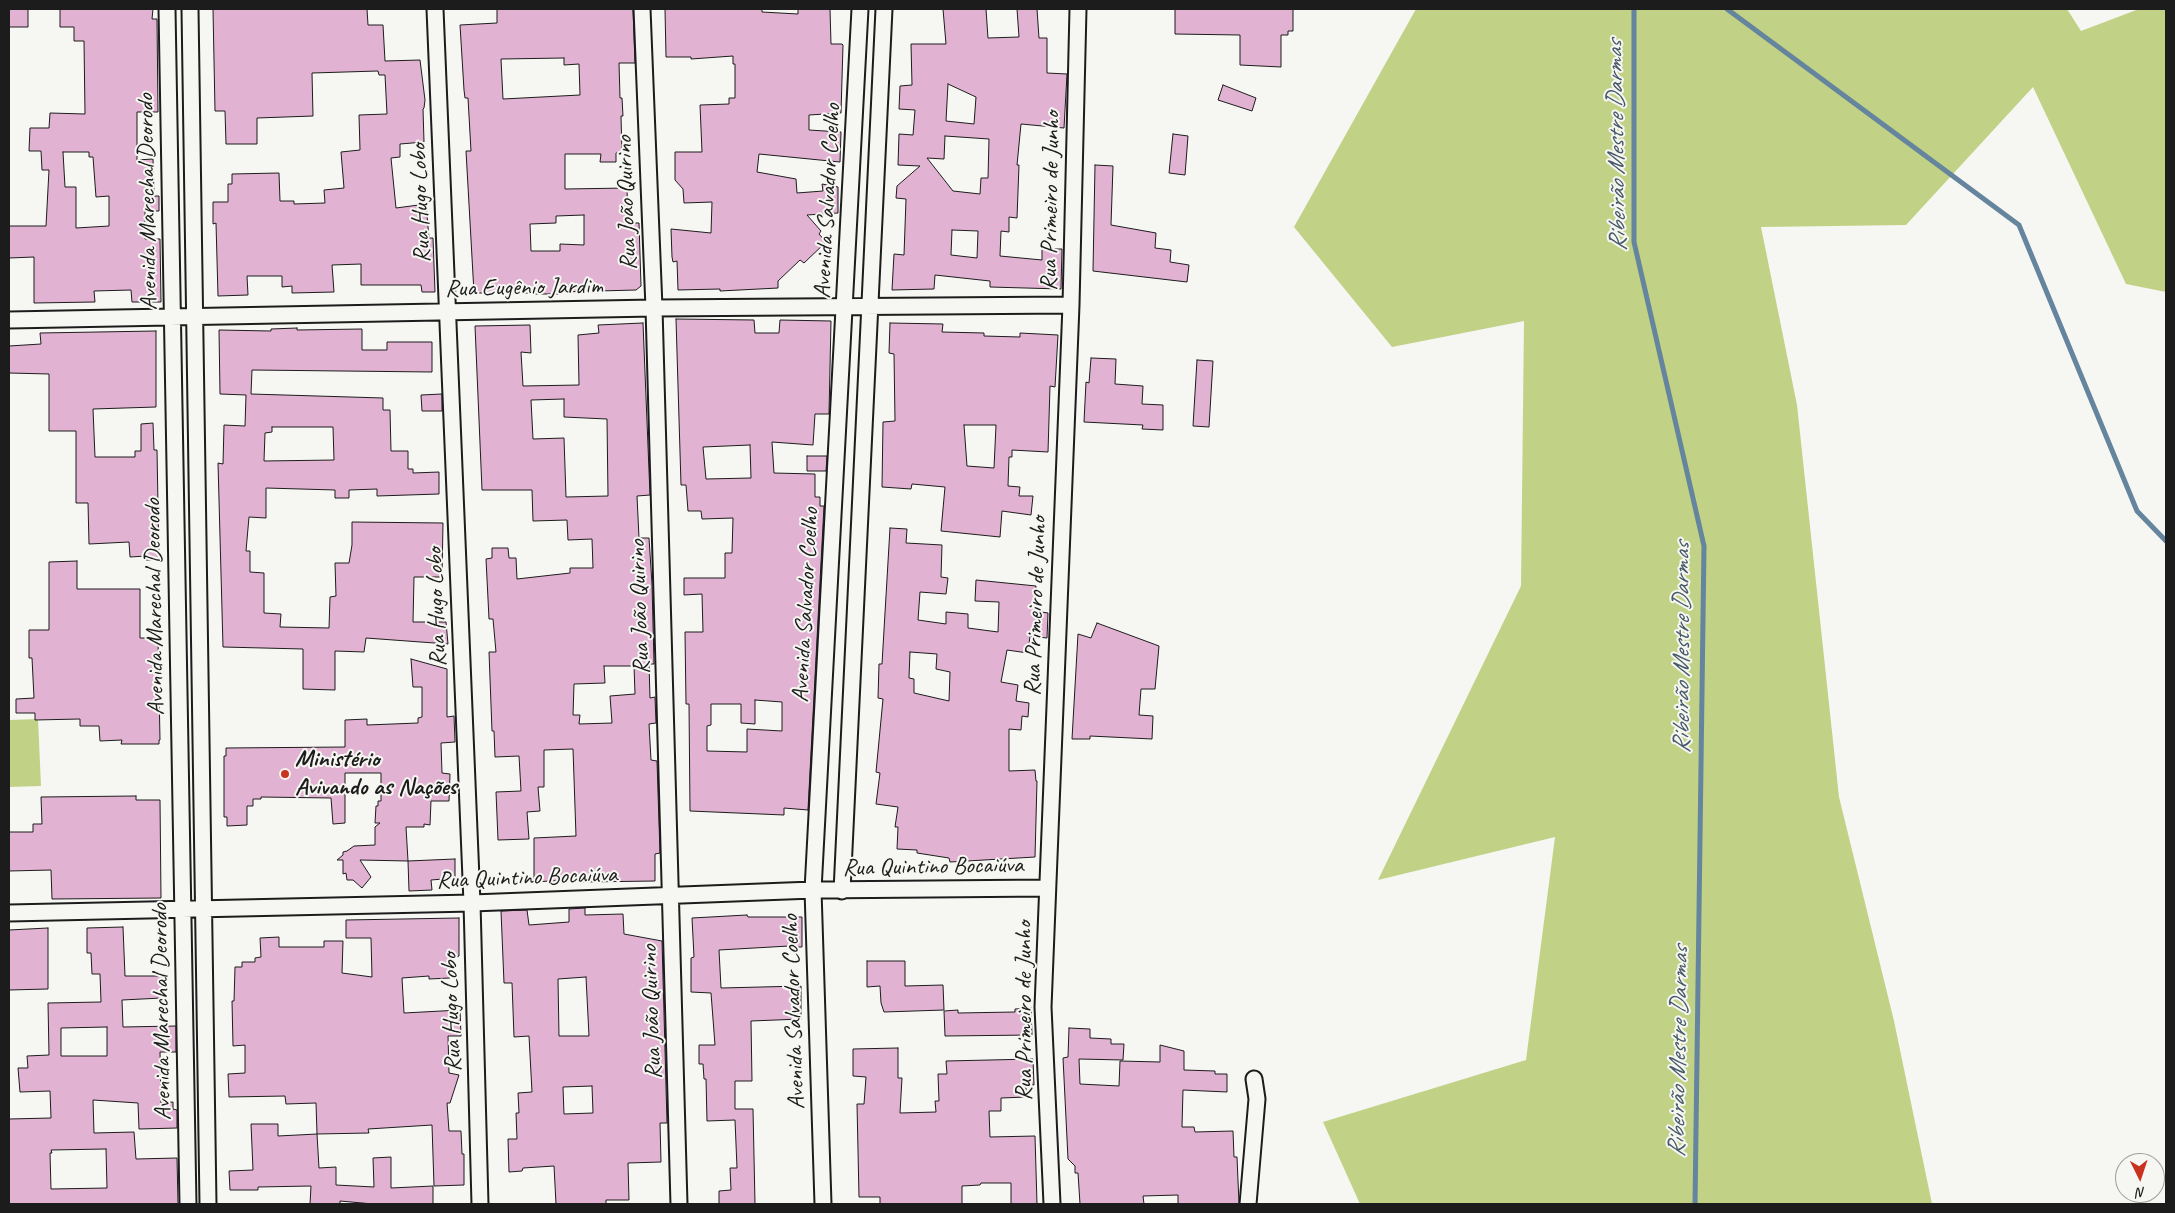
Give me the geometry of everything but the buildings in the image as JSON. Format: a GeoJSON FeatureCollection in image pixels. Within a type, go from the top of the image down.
{"type":"FeatureCollection","features":[{"type":"Feature","properties":{"kind":"street","name":"Avenida Marechal Deorodo"},"geometry":{"type":"LineString","coordinates":[[168,9],[188,1204]]}},
{"type":"Feature","properties":{"kind":"street","name":"Avenida Marechal Deorodo"},"geometry":{"type":"LineString","coordinates":[[190,9],[208,1204]]}},
{"type":"Feature","properties":{"kind":"street","name":"Rua Hugo Lobo"},"geometry":{"type":"LineString","coordinates":[[435,9],[472,903],[480,1204]]}},
{"type":"Feature","properties":{"kind":"street","name":"Rua João Quirino"},"geometry":{"type":"LineString","coordinates":[[642,9],[654,308],[679,1204]]}},
{"type":"Feature","properties":{"kind":"street","name":"Avenida Salvador Coelho"},"geometry":{"type":"LineString","coordinates":[[823,1204],[813,890],[860,9]]}},
{"type":"Feature","properties":{"kind":"street","name":"Avenida Salvador Coelho"},"geometry":{"type":"LineString","coordinates":[[842,890],[868,306],[884,9]]}},
{"type":"Feature","properties":{"kind":"street","name":"Rua Primeiro de Junho"},"geometry":{"type":"LineString","coordinates":[[1052,1204],[1042,1007],[1071,305],[1078,9]]}},
{"type":"Feature","properties":{"kind":"street","name":"Rua Eugênio Jardim"},"geometry":{"type":"LineString","coordinates":[[9,320],[654,308],[1071,305]]}},
{"type":"Feature","properties":{"kind":"street","name":"Rua Quintino Bocaiúva"},"geometry":{"type":"LineString","coordinates":[[9,913],[472,903],[813,890],[1047,888]]}},
{"type":"Feature","properties":{"kind":"street"},"geometry":{"type":"LineString","coordinates":[[1248,1204],[1257,1100],[1254,1079]]}},
{"type":"Feature","properties":{"kind":"green space"},"geometry":{"type":"Polygon","coordinates":[[[1416,9],[2067,9],[2081,31],[2139,9],[2166,9],[2166,292],[2126,284],[2033,87],[1906,225],[1761,227],[1797,405],[1839,797],[1894,1021],[1932,1204],[1360,1204],[1323,1122],[1526,1060],[1555,837],[1378,880],[1521,586],[1524,321],[1392,347],[1294,227],[1416,9]]]}},
{"type":"Feature","properties":{"kind":"green space"},"geometry":{"type":"Polygon","coordinates":[[[38,719],[41,786],[9,787],[9,720],[38,719]]]}},
{"type":"Feature","properties":{"kind":"waterway","name":"Ribeirão Mestre Darmas"},"geometry":{"type":"LineString","coordinates":[[1634,9],[1634,242],[1704,546],[1695,1204]]}},
{"type":"Feature","properties":{"kind":"waterway"},"geometry":{"type":"LineString","coordinates":[[1727,9],[2019,225],[2137,511],[2166,541]]}},
{"type":"Feature","properties":{"kind":"place","name":"Ministério Avivando as Nações"},"geometry":{"type":"Point","coordinates":[285,774]}}]}
